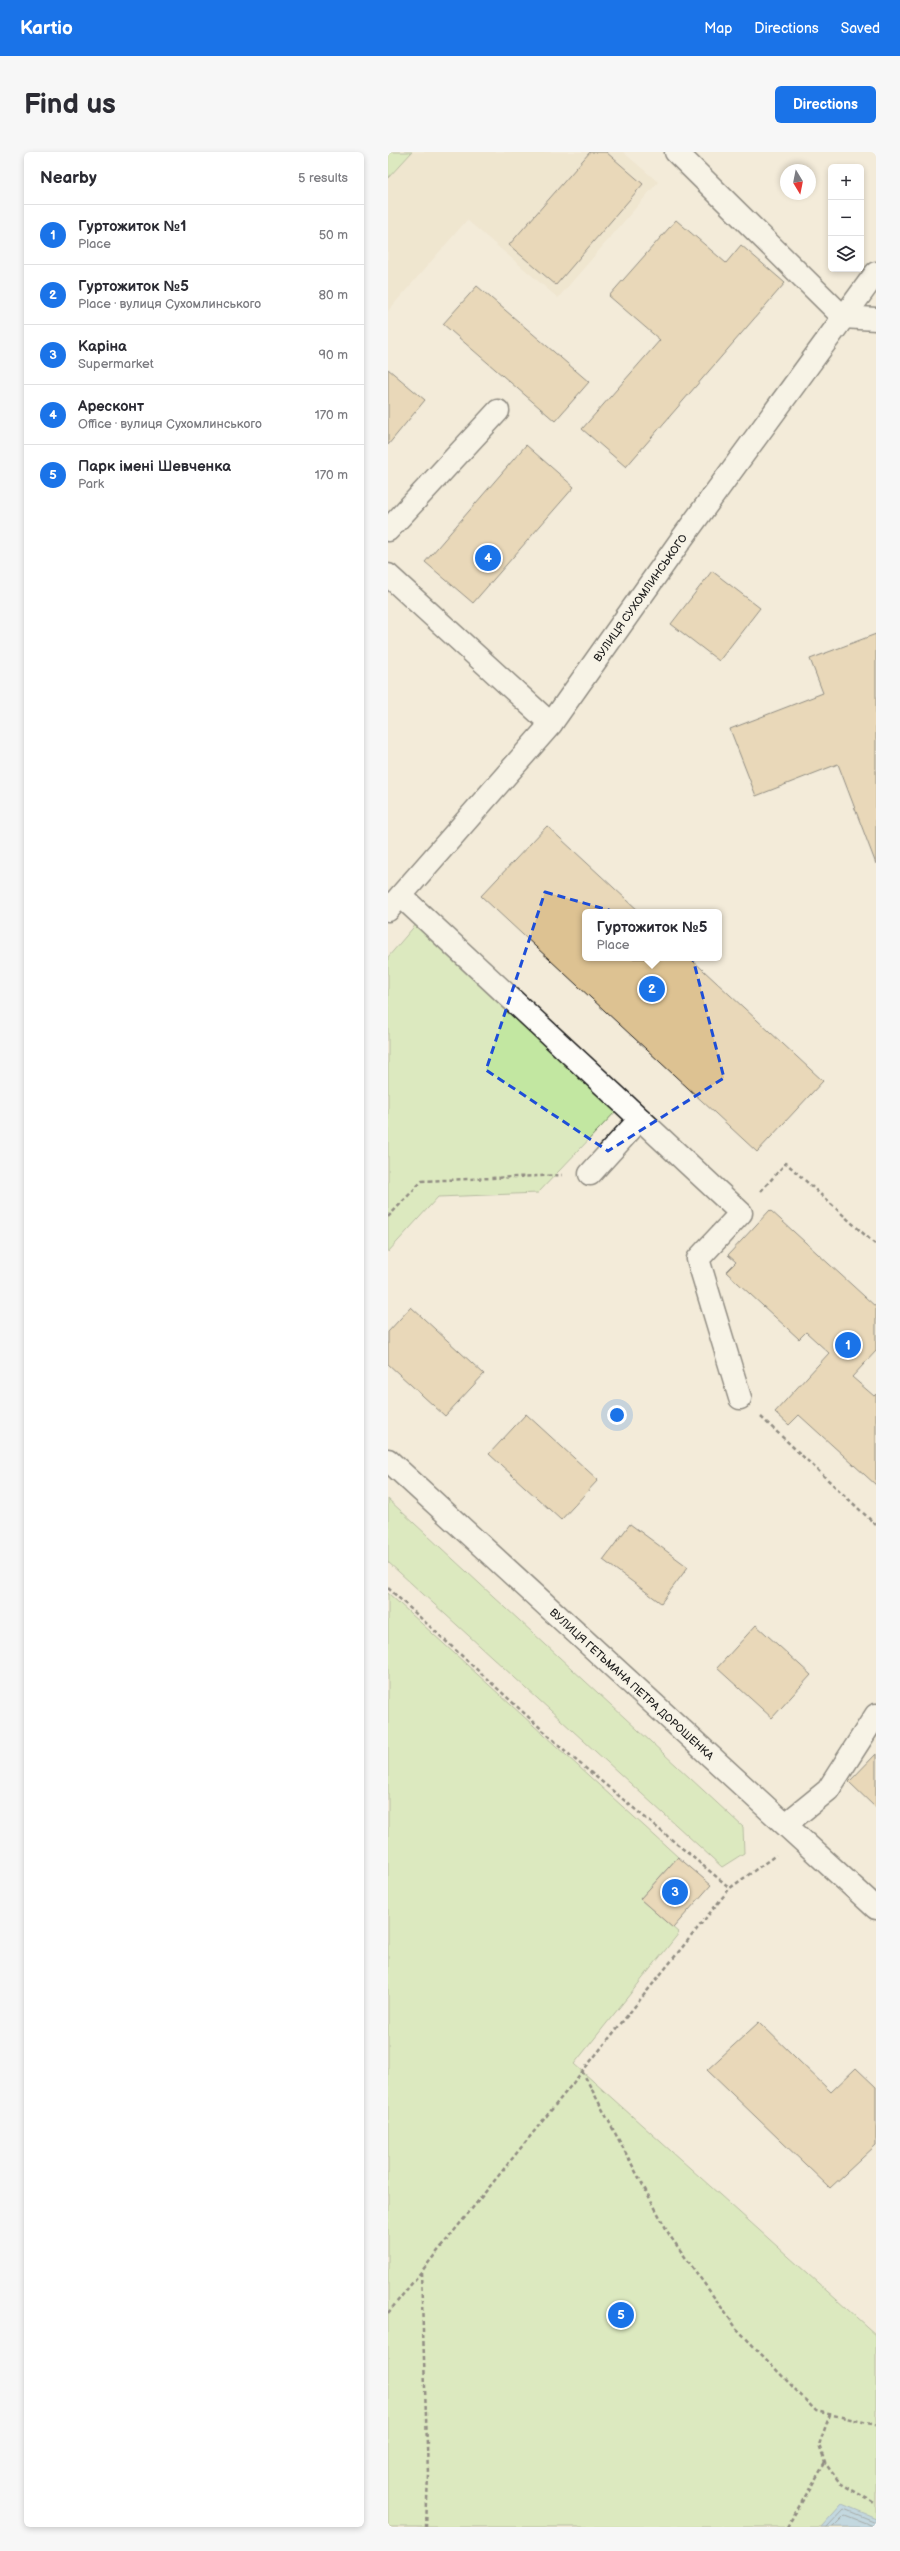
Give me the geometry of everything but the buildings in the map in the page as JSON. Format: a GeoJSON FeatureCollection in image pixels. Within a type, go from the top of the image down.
{"type":"FeatureCollection","features":[{"type":"Feature","properties":{"kind":"street"},"geometry":{"type":"LineString","coordinates":[[676,152],[843,317],[876,319]]}},
{"type":"Feature","properties":{"kind":"street","name":"ВУЛИЦЯ СУХОМЛИНСЬКОГО"},"geometry":{"type":"LineString","coordinates":[[394,903],[551,724],[683,537],[843,317],[876,275]]}},
{"type":"Feature","properties":{"kind":"street"},"geometry":{"type":"LineString","coordinates":[[388,530],[498,411]]}},
{"type":"Feature","properties":{"kind":"street"},"geometry":{"type":"LineString","coordinates":[[388,575],[551,724]]}},
{"type":"Feature","properties":{"kind":"street"},"geometry":{"type":"LineString","coordinates":[[394,903],[640,1119],[741,1213],[698,1259],[740,1398]]}},
{"type":"Feature","properties":{"kind":"street"},"geometry":{"type":"LineString","coordinates":[[590,1174],[640,1119]]}},
{"type":"Feature","properties":{"kind":"street","name":"ВУЛИЦЯ ГЕТЬМАНА ПЕТРА ДОРОШЕНКА"},"geometry":{"type":"LineString","coordinates":[[388,1460],[876,1908]]}},
{"type":"Feature","properties":{"kind":"street"},"geometry":{"type":"LineString","coordinates":[[786,1824],[828,1790],[876,1715]]}},
{"type":"Feature","properties":{"kind":"path"},"geometry":{"type":"LineString","coordinates":[[741,1213],[786,1163],[876,1245]]}},
{"type":"Feature","properties":{"kind":"path"},"geometry":{"type":"LineString","coordinates":[[388,1217],[422,1181],[590,1174]]}},
{"type":"Feature","properties":{"kind":"path"},"geometry":{"type":"LineString","coordinates":[[740,1398],[876,1525]]}},
{"type":"Feature","properties":{"kind":"path"},"geometry":{"type":"LineString","coordinates":[[388,1588],[572,1757],[730,1888]]}},
{"type":"Feature","properties":{"kind":"path"},"geometry":{"type":"LineString","coordinates":[[388,2313],[730,1888],[777,1855]]}},
{"type":"Feature","properties":{"kind":"path"},"geometry":{"type":"LineString","coordinates":[[582,2071],[670,2236],[737,2329],[816,2411],[876,2425]]}},
{"type":"Feature","properties":{"kind":"path"},"geometry":{"type":"LineString","coordinates":[[421,2272],[428,2474],[426,2527]]}},
{"type":"Feature","properties":{"kind":"path"},"geometry":{"type":"LineString","coordinates":[[830,2414],[819,2445],[826,2463],[840,2483],[876,2504]]}},
{"type":"Feature","properties":{"kind":"path"},"geometry":{"type":"LineString","coordinates":[[787,2527],[826,2463]]}},
{"type":"Feature","properties":{"kind":"highlighted area"},"geometry":{"type":"Polygon","coordinates":[[[545,892],[686,932],[724,1078],[608,1151],[486,1070],[545,892]]]}},
{"type":"Feature","properties":{"kind":"shaded area"},"geometry":{"type":"Polygon","coordinates":[[[388,152],[623,152],[658,182],[558,298],[467,220],[388,311],[388,152]]]}},
{"type":"Feature","properties":{"kind":"green space"},"geometry":{"type":"Polygon","coordinates":[[[388,152],[412,152],[388,178],[388,152]]]}},
{"type":"Feature","properties":{"kind":"green space"},"geometry":{"type":"Polygon","coordinates":[[[418,922],[618,1109],[538,1193],[438,1197],[388,1252],[388,957],[418,922]]]}},
{"type":"Feature","properties":{"kind":"green space"},"geometry":{"type":"Polygon","coordinates":[[[388,1499],[743,1827],[744,1853],[722,1867],[388,1562],[388,1499]]]}},
{"type":"Feature","properties":{"kind":"green space"},"geometry":{"type":"Polygon","coordinates":[[[388,1593],[678,1857],[640,1899],[679,1933],[574,2064],[876,2335],[876,2527],[388,2527],[388,1593]]]}},
{"type":"Feature","properties":{"kind":"water"},"geometry":{"type":"Polygon","coordinates":[[[842,2504],[876,2518],[876,2527],[821,2527],[842,2504]]]}},
{"type":"Feature","properties":{"kind":"place","name":"Аресконт"},"geometry":{"type":"Point","coordinates":[488,558]}},
{"type":"Feature","properties":{"kind":"place","name":"Гуртожиток №5"},"geometry":{"type":"Point","coordinates":[652,989]}},
{"type":"Feature","properties":{"kind":"place","name":"Гуртожиток №1"},"geometry":{"type":"Point","coordinates":[848,1345]}},
{"type":"Feature","properties":{"kind":"place","name":"Каріна"},"geometry":{"type":"Point","coordinates":[675,1892]}},
{"type":"Feature","properties":{"kind":"place","name":"Парк імені Шевченка"},"geometry":{"type":"Point","coordinates":[621,2315]}}]}
